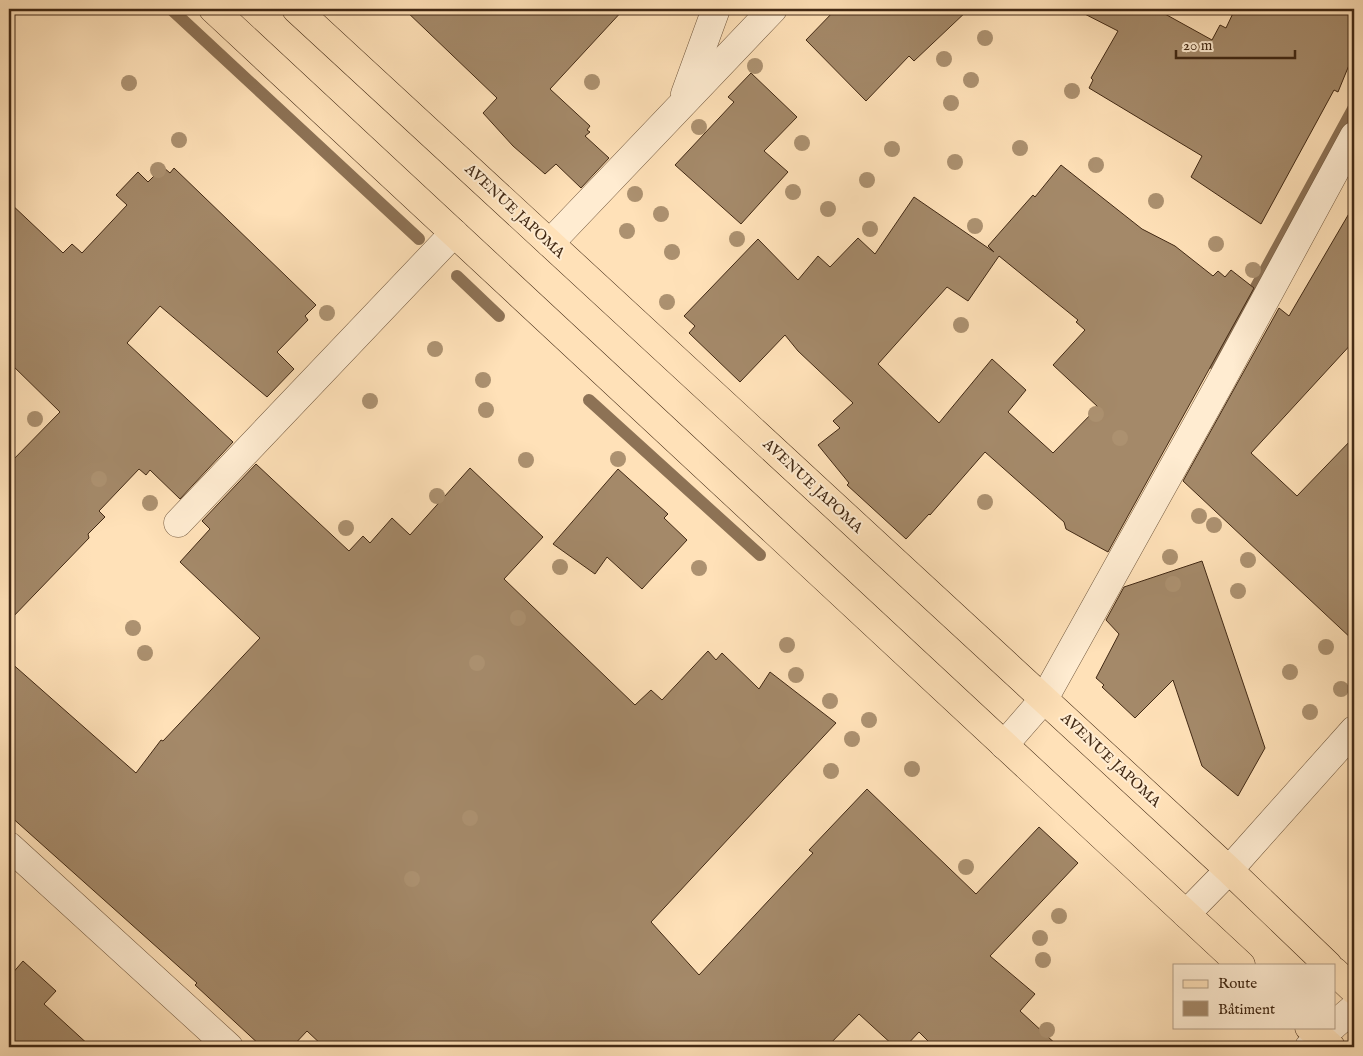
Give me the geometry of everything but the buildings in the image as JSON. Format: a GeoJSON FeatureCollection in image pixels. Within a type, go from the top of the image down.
{"type":"FeatureCollection","features":[{"type":"Feature","properties":{"kind":"main road"},"geometry":{"type":"LineString","coordinates":[[213,9],[1240,964]]}},
{"type":"Feature","properties":{"kind":"main road","name":"AVENUE JAPOMA"},"geometry":{"type":"LineString","coordinates":[[296,9],[1229,870],[1327,964]]}},
{"type":"Feature","properties":{"kind":"main road"},"geometry":{"type":"LineString","coordinates":[[1336,973],[1354,990]]}},
{"type":"Feature","properties":{"kind":"street"},"geometry":{"type":"LineString","coordinates":[[681,106],[716,9]]}},
{"type":"Feature","properties":{"kind":"street"},"geometry":{"type":"LineString","coordinates":[[550,243],[773,9]]}},
{"type":"Feature","properties":{"kind":"street"},"geometry":{"type":"LineString","coordinates":[[1004,744],[1044,699],[1354,136]]}},
{"type":"Feature","properties":{"kind":"street"},"geometry":{"type":"LineString","coordinates":[[178,524],[454,233]]}},
{"type":"Feature","properties":{"kind":"street"},"geometry":{"type":"LineString","coordinates":[[1186,914],[1229,870],[1354,730]]}},
{"type":"Feature","properties":{"kind":"street"},"geometry":{"type":"LineString","coordinates":[[9,846],[229,1047]]}},
{"type":"Feature","properties":{"kind":"street"},"geometry":{"type":"LineString","coordinates":[[1336,1024],[1354,1008]]}},
{"type":"Feature","properties":{"kind":"waterway"},"geometry":{"type":"LineString","coordinates":[[171,9],[419,239]]}},
{"type":"Feature","properties":{"kind":"waterway"},"geometry":{"type":"LineString","coordinates":[[1214,364],[1354,107]]}},
{"type":"Feature","properties":{"kind":"waterway"},"geometry":{"type":"LineString","coordinates":[[457,276],[499,316]]}},
{"type":"Feature","properties":{"kind":"waterway"},"geometry":{"type":"LineString","coordinates":[[589,400],[760,555]]}}]}
